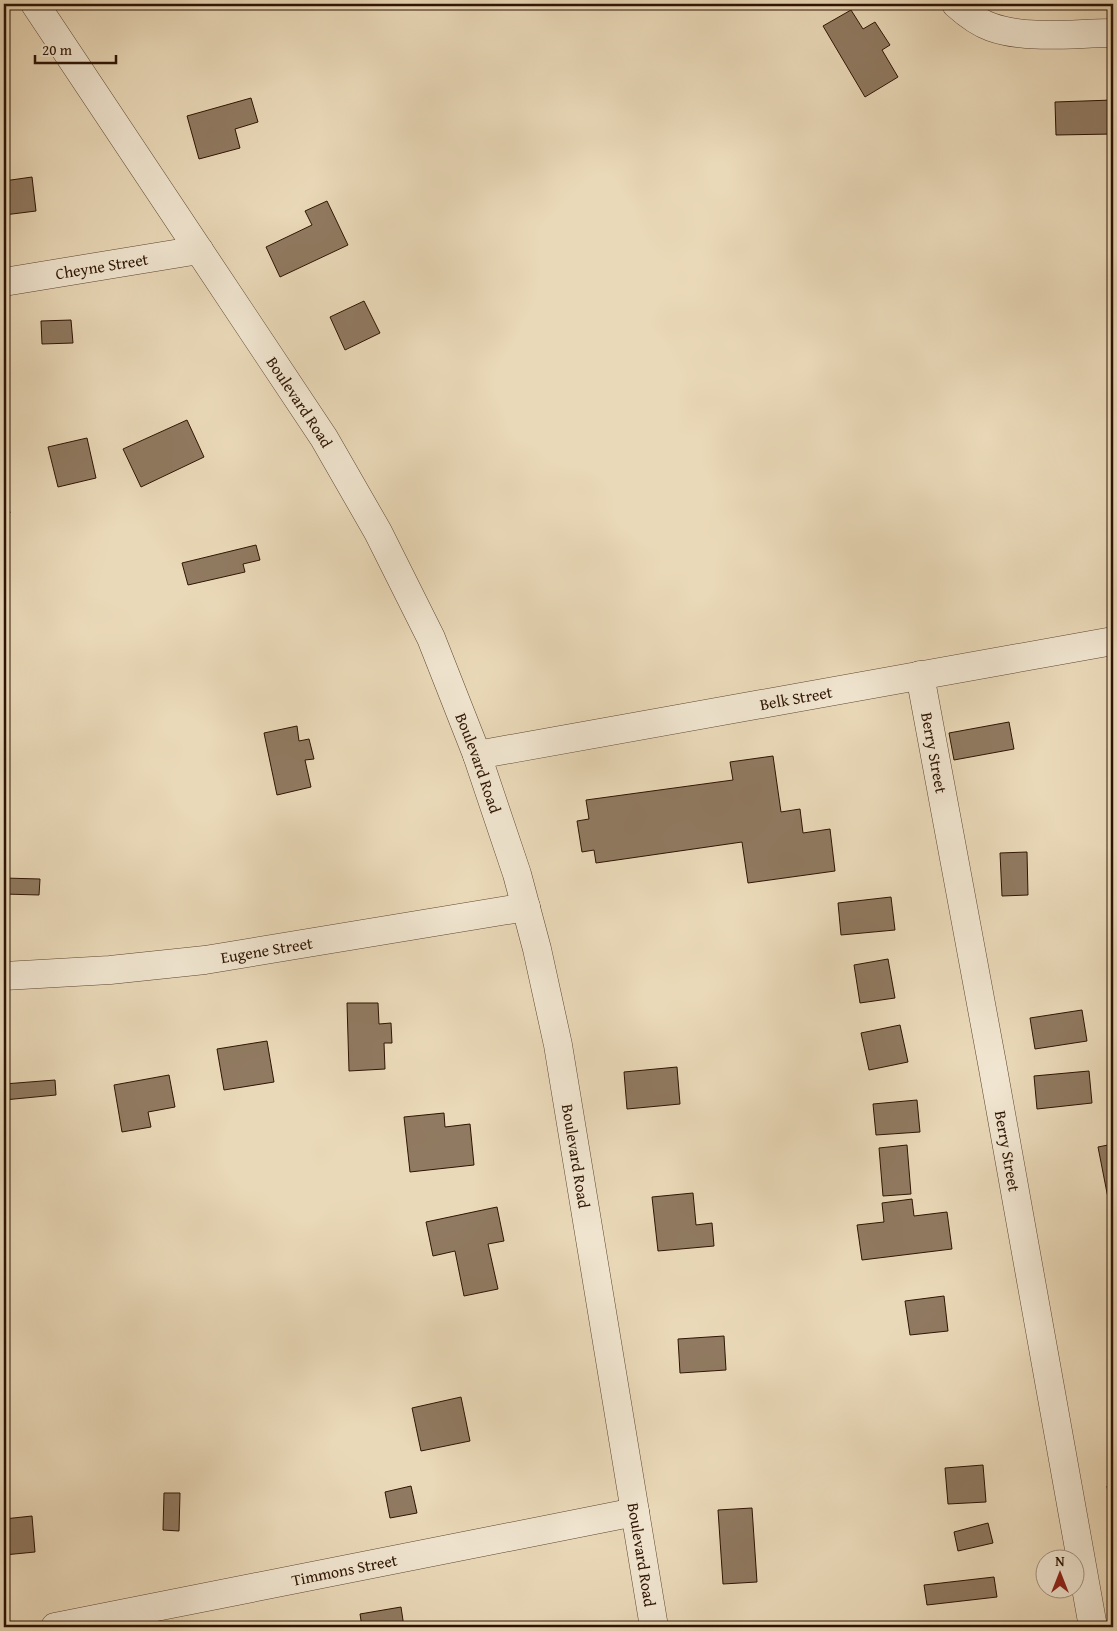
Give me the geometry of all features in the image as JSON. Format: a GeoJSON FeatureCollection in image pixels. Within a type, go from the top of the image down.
{"type":"FeatureCollection","features":[{"type":"Feature","properties":{"kind":"street","name":"Boulevard Road"},"geometry":{"type":"LineString","coordinates":[[35,4],[324,438],[378,532],[431,638],[478,755],[517,874],[537,949],[558,1045],[654,1627]]}},
{"type":"Feature","properties":{"kind":"street"},"geometry":{"type":"LineString","coordinates":[[956,4],[968,15],[990,27],[1014,33],[1113,32]]}},
{"type":"Feature","properties":{"kind":"street","name":"Cheyne Street"},"geometry":{"type":"LineString","coordinates":[[4,282],[200,250]]}},
{"type":"Feature","properties":{"kind":"street","name":"Belk Street"},"geometry":{"type":"LineString","coordinates":[[478,755],[1113,641]]}},
{"type":"Feature","properties":{"kind":"street","name":"Berry Street"},"geometry":{"type":"LineString","coordinates":[[920,675],[992,1062],[1093,1627]]}},
{"type":"Feature","properties":{"kind":"street","name":"Eugene Street"},"geometry":{"type":"LineString","coordinates":[[4,976],[110,970],[205,960],[526,907]]}},
{"type":"Feature","properties":{"kind":"street","name":"Timmons Street"},"geometry":{"type":"LineString","coordinates":[[55,1627],[634,1512]]}},
{"type":"Feature","properties":{"kind":"building"},"geometry":{"type":"Polygon","coordinates":[[[851,10],[863,29],[875,22],[890,45],[882,50],[898,77],[865,97],[823,26],[851,10]]]}},
{"type":"Feature","properties":{"kind":"building"},"geometry":{"type":"Polygon","coordinates":[[[251,98],[258,122],[235,129],[240,148],[199,159],[187,116],[251,98]]]}},
{"type":"Feature","properties":{"kind":"building"},"geometry":{"type":"Polygon","coordinates":[[[1113,100],[1113,134],[1056,135],[1055,102],[1113,100]]]}},
{"type":"Feature","properties":{"kind":"building"},"geometry":{"type":"Polygon","coordinates":[[[32,177],[36,211],[4,215],[4,181],[32,177]]]}},
{"type":"Feature","properties":{"kind":"building"},"geometry":{"type":"Polygon","coordinates":[[[327,201],[348,245],[280,277],[266,247],[312,225],[305,211],[327,201]]]}},
{"type":"Feature","properties":{"kind":"building"},"geometry":{"type":"Polygon","coordinates":[[[364,301],[380,333],[345,350],[330,317],[364,301]]]}},
{"type":"Feature","properties":{"kind":"building"},"geometry":{"type":"Polygon","coordinates":[[[71,320],[73,343],[42,344],[41,321],[71,320]]]}},
{"type":"Feature","properties":{"kind":"building"},"geometry":{"type":"Polygon","coordinates":[[[187,420],[204,457],[141,487],[123,449],[187,420]]]}},
{"type":"Feature","properties":{"kind":"building"},"geometry":{"type":"Polygon","coordinates":[[[87,438],[96,478],[58,487],[48,447],[87,438]]]}},
{"type":"Feature","properties":{"kind":"building"},"geometry":{"type":"Polygon","coordinates":[[[4,496],[6,496],[10,513],[4,514],[4,496]]]}},
{"type":"Feature","properties":{"kind":"building"},"geometry":{"type":"Polygon","coordinates":[[[256,545],[260,560],[243,564],[245,572],[188,585],[182,563],[256,545]]]}},
{"type":"Feature","properties":{"kind":"building"},"geometry":{"type":"Polygon","coordinates":[[[1009,722],[1014,749],[954,760],[949,733],[1009,722]]]}},
{"type":"Feature","properties":{"kind":"building"},"geometry":{"type":"Polygon","coordinates":[[[297,726],[299,741],[309,739],[314,759],[305,760],[311,787],[277,795],[264,733],[297,726]]]}},
{"type":"Feature","properties":{"kind":"building"},"geometry":{"type":"Polygon","coordinates":[[[773,756],[781,812],[800,809],[803,833],[830,829],[835,871],[748,883],[742,842],[596,863],[594,850],[582,852],[577,821],[589,819],[586,800],[733,780],[730,762],[773,756]]]}},
{"type":"Feature","properties":{"kind":"building"},"geometry":{"type":"Polygon","coordinates":[[[1027,852],[1028,895],[1002,896],[1000,853],[1027,852]]]}},
{"type":"Feature","properties":{"kind":"building"},"geometry":{"type":"Polygon","coordinates":[[[4,878],[40,879],[39,895],[4,894],[4,878]]]}},
{"type":"Feature","properties":{"kind":"building"},"geometry":{"type":"Polygon","coordinates":[[[891,897],[895,930],[841,935],[838,903],[891,897]]]}},
{"type":"Feature","properties":{"kind":"building"},"geometry":{"type":"Polygon","coordinates":[[[888,959],[895,998],[860,1003],[854,965],[888,959]]]}},
{"type":"Feature","properties":{"kind":"building"},"geometry":{"type":"Polygon","coordinates":[[[347,1003],[378,1003],[379,1024],[391,1023],[392,1043],[384,1043],[385,1069],[349,1071],[347,1003]]]}},
{"type":"Feature","properties":{"kind":"building"},"geometry":{"type":"Polygon","coordinates":[[[1082,1010],[1087,1041],[1035,1049],[1030,1018],[1082,1010]]]}},
{"type":"Feature","properties":{"kind":"building"},"geometry":{"type":"Polygon","coordinates":[[[900,1025],[908,1062],[869,1070],[861,1033],[900,1025]]]}},
{"type":"Feature","properties":{"kind":"building"},"geometry":{"type":"Polygon","coordinates":[[[267,1041],[274,1082],[224,1090],[217,1049],[267,1041]]]}},
{"type":"Feature","properties":{"kind":"building"},"geometry":{"type":"Polygon","coordinates":[[[677,1067],[680,1104],[627,1109],[624,1072],[677,1067]]]}},
{"type":"Feature","properties":{"kind":"building"},"geometry":{"type":"Polygon","coordinates":[[[1089,1071],[1092,1103],[1037,1109],[1034,1076],[1089,1071]]]}},
{"type":"Feature","properties":{"kind":"building"},"geometry":{"type":"Polygon","coordinates":[[[169,1075],[175,1107],[148,1112],[151,1127],[122,1132],[114,1085],[169,1075]]]}},
{"type":"Feature","properties":{"kind":"building"},"geometry":{"type":"Polygon","coordinates":[[[55,1080],[56,1095],[4,1100],[4,1084],[55,1080]]]}},
{"type":"Feature","properties":{"kind":"building"},"geometry":{"type":"Polygon","coordinates":[[[917,1100],[920,1132],[876,1135],[873,1104],[917,1100]]]}},
{"type":"Feature","properties":{"kind":"building"},"geometry":{"type":"Polygon","coordinates":[[[444,1113],[445,1127],[470,1124],[474,1165],[410,1172],[404,1117],[444,1113]]]}},
{"type":"Feature","properties":{"kind":"building"},"geometry":{"type":"Polygon","coordinates":[[[1113,1144],[1113,1197],[1108,1198],[1098,1147],[1113,1144]]]}},
{"type":"Feature","properties":{"kind":"building"},"geometry":{"type":"Polygon","coordinates":[[[907,1145],[911,1194],[883,1196],[879,1148],[907,1145]]]}},
{"type":"Feature","properties":{"kind":"building"},"geometry":{"type":"Polygon","coordinates":[[[693,1193],[696,1225],[712,1223],[714,1246],[658,1251],[652,1197],[693,1193]]]}},
{"type":"Feature","properties":{"kind":"building"},"geometry":{"type":"Polygon","coordinates":[[[912,1199],[914,1216],[947,1212],[952,1249],[862,1260],[857,1225],[884,1222],[882,1203],[912,1199]]]}},
{"type":"Feature","properties":{"kind":"building"},"geometry":{"type":"Polygon","coordinates":[[[497,1207],[504,1241],[488,1244],[498,1289],[464,1296],[455,1251],[433,1256],[426,1222],[497,1207]]]}},
{"type":"Feature","properties":{"kind":"building"},"geometry":{"type":"Polygon","coordinates":[[[944,1296],[948,1331],[910,1335],[905,1301],[944,1296]]]}},
{"type":"Feature","properties":{"kind":"building"},"geometry":{"type":"Polygon","coordinates":[[[724,1336],[726,1370],[680,1373],[678,1339],[724,1336]]]}},
{"type":"Feature","properties":{"kind":"building"},"geometry":{"type":"Polygon","coordinates":[[[461,1397],[470,1441],[421,1451],[412,1408],[461,1397]]]}},
{"type":"Feature","properties":{"kind":"building"},"geometry":{"type":"Polygon","coordinates":[[[983,1465],[986,1502],[948,1504],[945,1468],[983,1465]]]}},
{"type":"Feature","properties":{"kind":"building"},"geometry":{"type":"Polygon","coordinates":[[[1113,1485],[1113,1523],[1112,1523],[1107,1486],[1113,1485]]]}},
{"type":"Feature","properties":{"kind":"building"},"geometry":{"type":"Polygon","coordinates":[[[411,1486],[417,1513],[390,1518],[385,1492],[411,1486]]]}},
{"type":"Feature","properties":{"kind":"building"},"geometry":{"type":"Polygon","coordinates":[[[164,1493],[180,1493],[179,1531],[163,1530],[164,1493]]]}},
{"type":"Feature","properties":{"kind":"building"},"geometry":{"type":"Polygon","coordinates":[[[752,1508],[757,1582],[723,1584],[718,1510],[752,1508]]]}},
{"type":"Feature","properties":{"kind":"building"},"geometry":{"type":"Polygon","coordinates":[[[32,1516],[35,1552],[4,1555],[4,1519],[32,1516]]]}},
{"type":"Feature","properties":{"kind":"building"},"geometry":{"type":"Polygon","coordinates":[[[988,1523],[993,1543],[958,1551],[954,1532],[988,1523]]]}},
{"type":"Feature","properties":{"kind":"building"},"geometry":{"type":"Polygon","coordinates":[[[994,1577],[997,1597],[927,1605],[924,1585],[994,1577]]]}},
{"type":"Feature","properties":{"kind":"building"},"geometry":{"type":"Polygon","coordinates":[[[401,1607],[404,1627],[362,1627],[360,1614],[401,1607]]]}}]}
